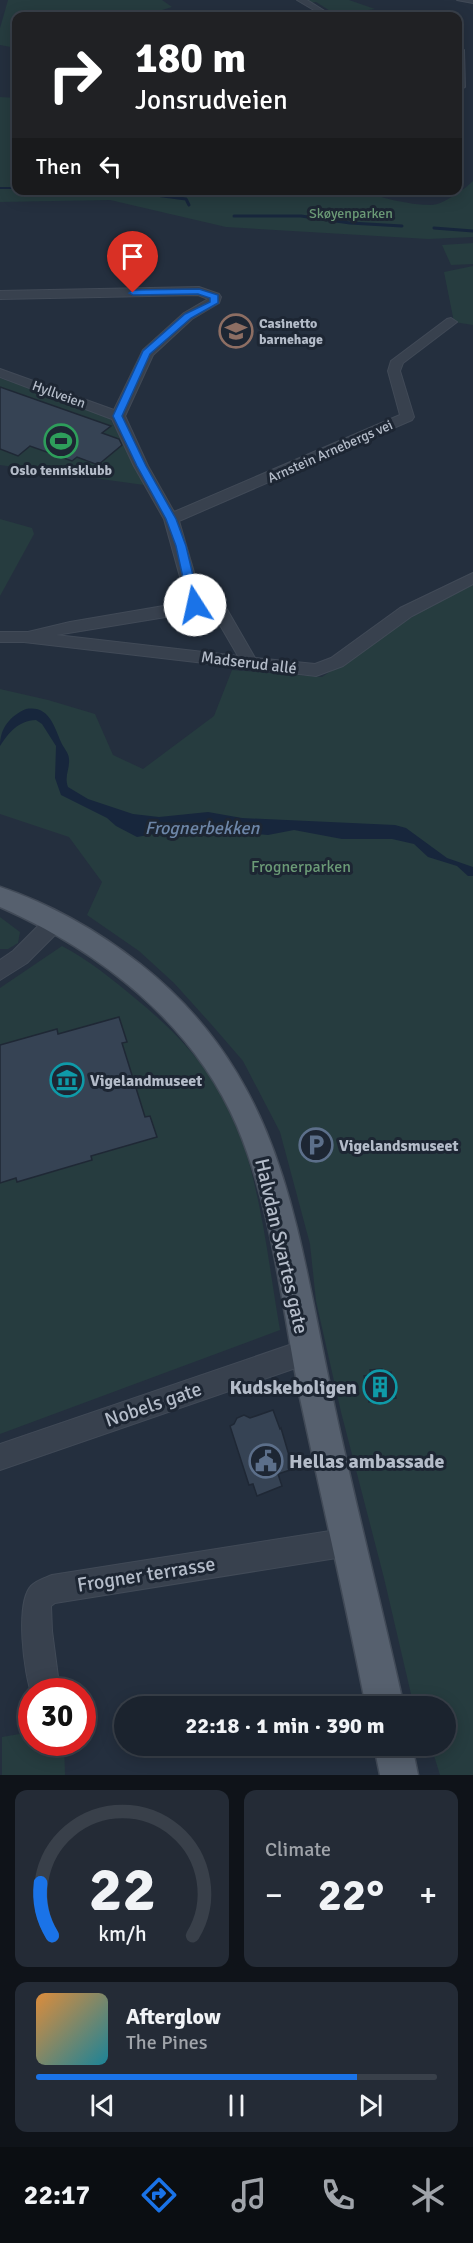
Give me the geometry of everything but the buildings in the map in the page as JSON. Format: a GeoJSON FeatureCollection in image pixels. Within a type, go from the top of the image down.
{"type":"FeatureCollection","features":[{"type":"Feature","properties":{"kind":"main road","name":"Halvdan Svartes gate"},"geometry":{"type":"LineString","coordinates":[[0,897],[56,921],[108,955],[146,984],[198,1038],[218,1065],[250,1123],[278,1217],[383,1696]]}},
{"type":"Feature","properties":{"kind":"main road"},"geometry":{"type":"LineString","coordinates":[[395,1756],[399,1775]]}},
{"type":"Feature","properties":{"kind":"street"},"geometry":{"type":"LineString","coordinates":[[301,0],[322,12]]}},
{"type":"Feature","properties":{"kind":"street"},"geometry":{"type":"LineString","coordinates":[[461,0],[473,1]]}},
{"type":"Feature","properties":{"kind":"street"},"geometry":{"type":"LineString","coordinates":[[0,295],[199,291],[215,297],[213,303],[188,316],[147,353],[117,416],[141,466],[171,519],[181,546],[195,605]]}},
{"type":"Feature","properties":{"kind":"street","name":"Arnstein Arnebergs vei"},"geometry":{"type":"LineString","coordinates":[[171,519],[407,417],[394,371],[397,361],[451,322]]}},
{"type":"Feature","properties":{"kind":"street","name":"Hyllveien"},"geometry":{"type":"LineString","coordinates":[[0,373],[117,416]]}},
{"type":"Feature","properties":{"kind":"street","name":"Madserud allé"},"geometry":{"type":"LineString","coordinates":[[0,637],[24,637],[308,669],[325,668],[337,662],[405,612],[473,578]]}},
{"type":"Feature","properties":{"kind":"street"},"geometry":{"type":"LineString","coordinates":[[24,637],[195,605],[212,606],[219,610],[249,661]]}},
{"type":"Feature","properties":{"kind":"street"},"geometry":{"type":"LineString","coordinates":[[0,970],[20,957],[56,921]]}},
{"type":"Feature","properties":{"kind":"street","name":"Nobels gate"},"geometry":{"type":"LineString","coordinates":[[0,1457],[307,1352]]}},
{"type":"Feature","properties":{"kind":"street","name":"Frogner terrasse"},"geometry":{"type":"LineString","coordinates":[[43,1678],[37,1603],[43,1594],[52,1589],[349,1542]]}},
{"type":"Feature","properties":{"kind":"green space"},"geometry":{"type":"Polygon","coordinates":[[[8,0],[162,0],[172,7],[155,12],[12,12],[12,47],[0,45],[0,28],[8,0]]]}},
{"type":"Feature","properties":{"kind":"green space"},"geometry":{"type":"Polygon","coordinates":[[[305,0],[349,0],[375,9],[332,12],[316,2],[310,3],[305,0]]]}},
{"type":"Feature","properties":{"kind":"green space","name":"Skøyenparken"},"geometry":{"type":"Polygon","coordinates":[[[0,97],[12,98],[12,195],[374,195],[403,202],[432,205],[454,195],[462,195],[462,190],[473,181],[473,237],[428,239],[226,227],[110,200],[0,202],[0,97]]]}},
{"type":"Feature","properties":{"kind":"green space"},"geometry":{"type":"Polygon","coordinates":[[[473,243],[473,264],[451,265],[442,245],[473,243]]]}},
{"type":"Feature","properties":{"kind":"green space"},"geometry":{"type":"Polygon","coordinates":[[[473,266],[473,325],[454,322],[444,272],[473,266]]]}},
{"type":"Feature","properties":{"kind":"green space","name":"Oslo tennisklubb"},"geometry":{"type":"Polygon","coordinates":[[[0,378],[109,416],[144,485],[0,465],[0,378]]]}},
{"type":"Feature","properties":{"kind":"green space"},"geometry":{"type":"Polygon","coordinates":[[[0,519],[32,528],[34,534],[0,596],[0,519]]]}},
{"type":"Feature","properties":{"kind":"green space","name":"Frognerparken"},"geometry":{"type":"Polygon","coordinates":[[[473,585],[473,1775],[440,1775],[434,1756],[456,1756],[456,1696],[411,1696],[341,1412],[316,1301],[310,1244],[280,1132],[243,1061],[211,1024],[174,983],[139,951],[87,915],[102,882],[69,837],[0,814],[0,689],[95,714],[113,755],[143,769],[214,716],[232,670],[322,677],[436,601],[473,585]]]}},
{"type":"Feature","properties":{"kind":"green space"},"geometry":{"type":"Polygon","coordinates":[[[0,917],[20,932],[18,943],[8,949],[0,949],[0,917]]]}},
{"type":"Feature","properties":{"kind":"green space"},"geometry":{"type":"Polygon","coordinates":[[[62,946],[100,970],[164,1023],[190,1050],[213,1080],[231,1113],[249,1164],[267,1248],[280,1330],[0,1434],[0,988],[62,946]]]}},
{"type":"Feature","properties":{"kind":"green space"},"geometry":{"type":"Polygon","coordinates":[[[18,1734],[18,1756],[64,1756],[65,1775],[2,1775],[2,1737],[18,1734]]]}},
{"type":"Feature","properties":{"kind":"water","name":"Frognerbekken"},"geometry":{"type":"Polygon","coordinates":[[[26,709],[40,710],[50,718],[69,757],[68,787],[88,799],[133,814],[159,817],[208,812],[242,818],[395,825],[406,828],[447,858],[473,867],[473,876],[468,876],[457,866],[428,857],[414,844],[392,839],[342,839],[294,830],[268,835],[203,829],[176,830],[137,837],[116,826],[107,818],[61,795],[55,778],[56,746],[42,724],[36,720],[15,728],[0,746],[7,723],[26,709]]]}},
{"type":"Feature","properties":{"kind":"waterway"},"geometry":{"type":"LineString","coordinates":[[0,188],[12,188]]}},
{"type":"Feature","properties":{"kind":"waterway"},"geometry":{"type":"LineString","coordinates":[[156,195],[186,199],[189,205]]}},
{"type":"Feature","properties":{"kind":"waterway"},"geometry":{"type":"LineString","coordinates":[[234,216],[301,216],[350,223],[402,226]]}},
{"type":"Feature","properties":{"kind":"waterway"},"geometry":{"type":"LineString","coordinates":[[434,228],[473,231]]}},
{"type":"Feature","properties":{"kind":"place","name":"Casinetto barnehage"},"geometry":{"type":"Point","coordinates":[236,331]}},
{"type":"Feature","properties":{"kind":"place","name":"Oslo tennisklubb"},"geometry":{"type":"Point","coordinates":[61,441]}},
{"type":"Feature","properties":{"kind":"place","name":"Vigelandmuseet"},"geometry":{"type":"Point","coordinates":[67,1080]}},
{"type":"Feature","properties":{"kind":"place","name":"Vigelandsmuseet"},"geometry":{"type":"Point","coordinates":[316,1145]}},
{"type":"Feature","properties":{"kind":"place","name":"Kudskeboligen"},"geometry":{"type":"Point","coordinates":[380,1387]}},
{"type":"Feature","properties":{"kind":"place","name":"Hellas ambassade"},"geometry":{"type":"Point","coordinates":[266,1461]}},
{"type":"Feature","properties":{"kind":"route"},"geometry":{"type":"LineString","coordinates":[[133,293],[199,291],[215,297],[213,303],[188,316],[147,353],[117,416],[141,466],[171,519],[181,546],[195,605]]}}]}
